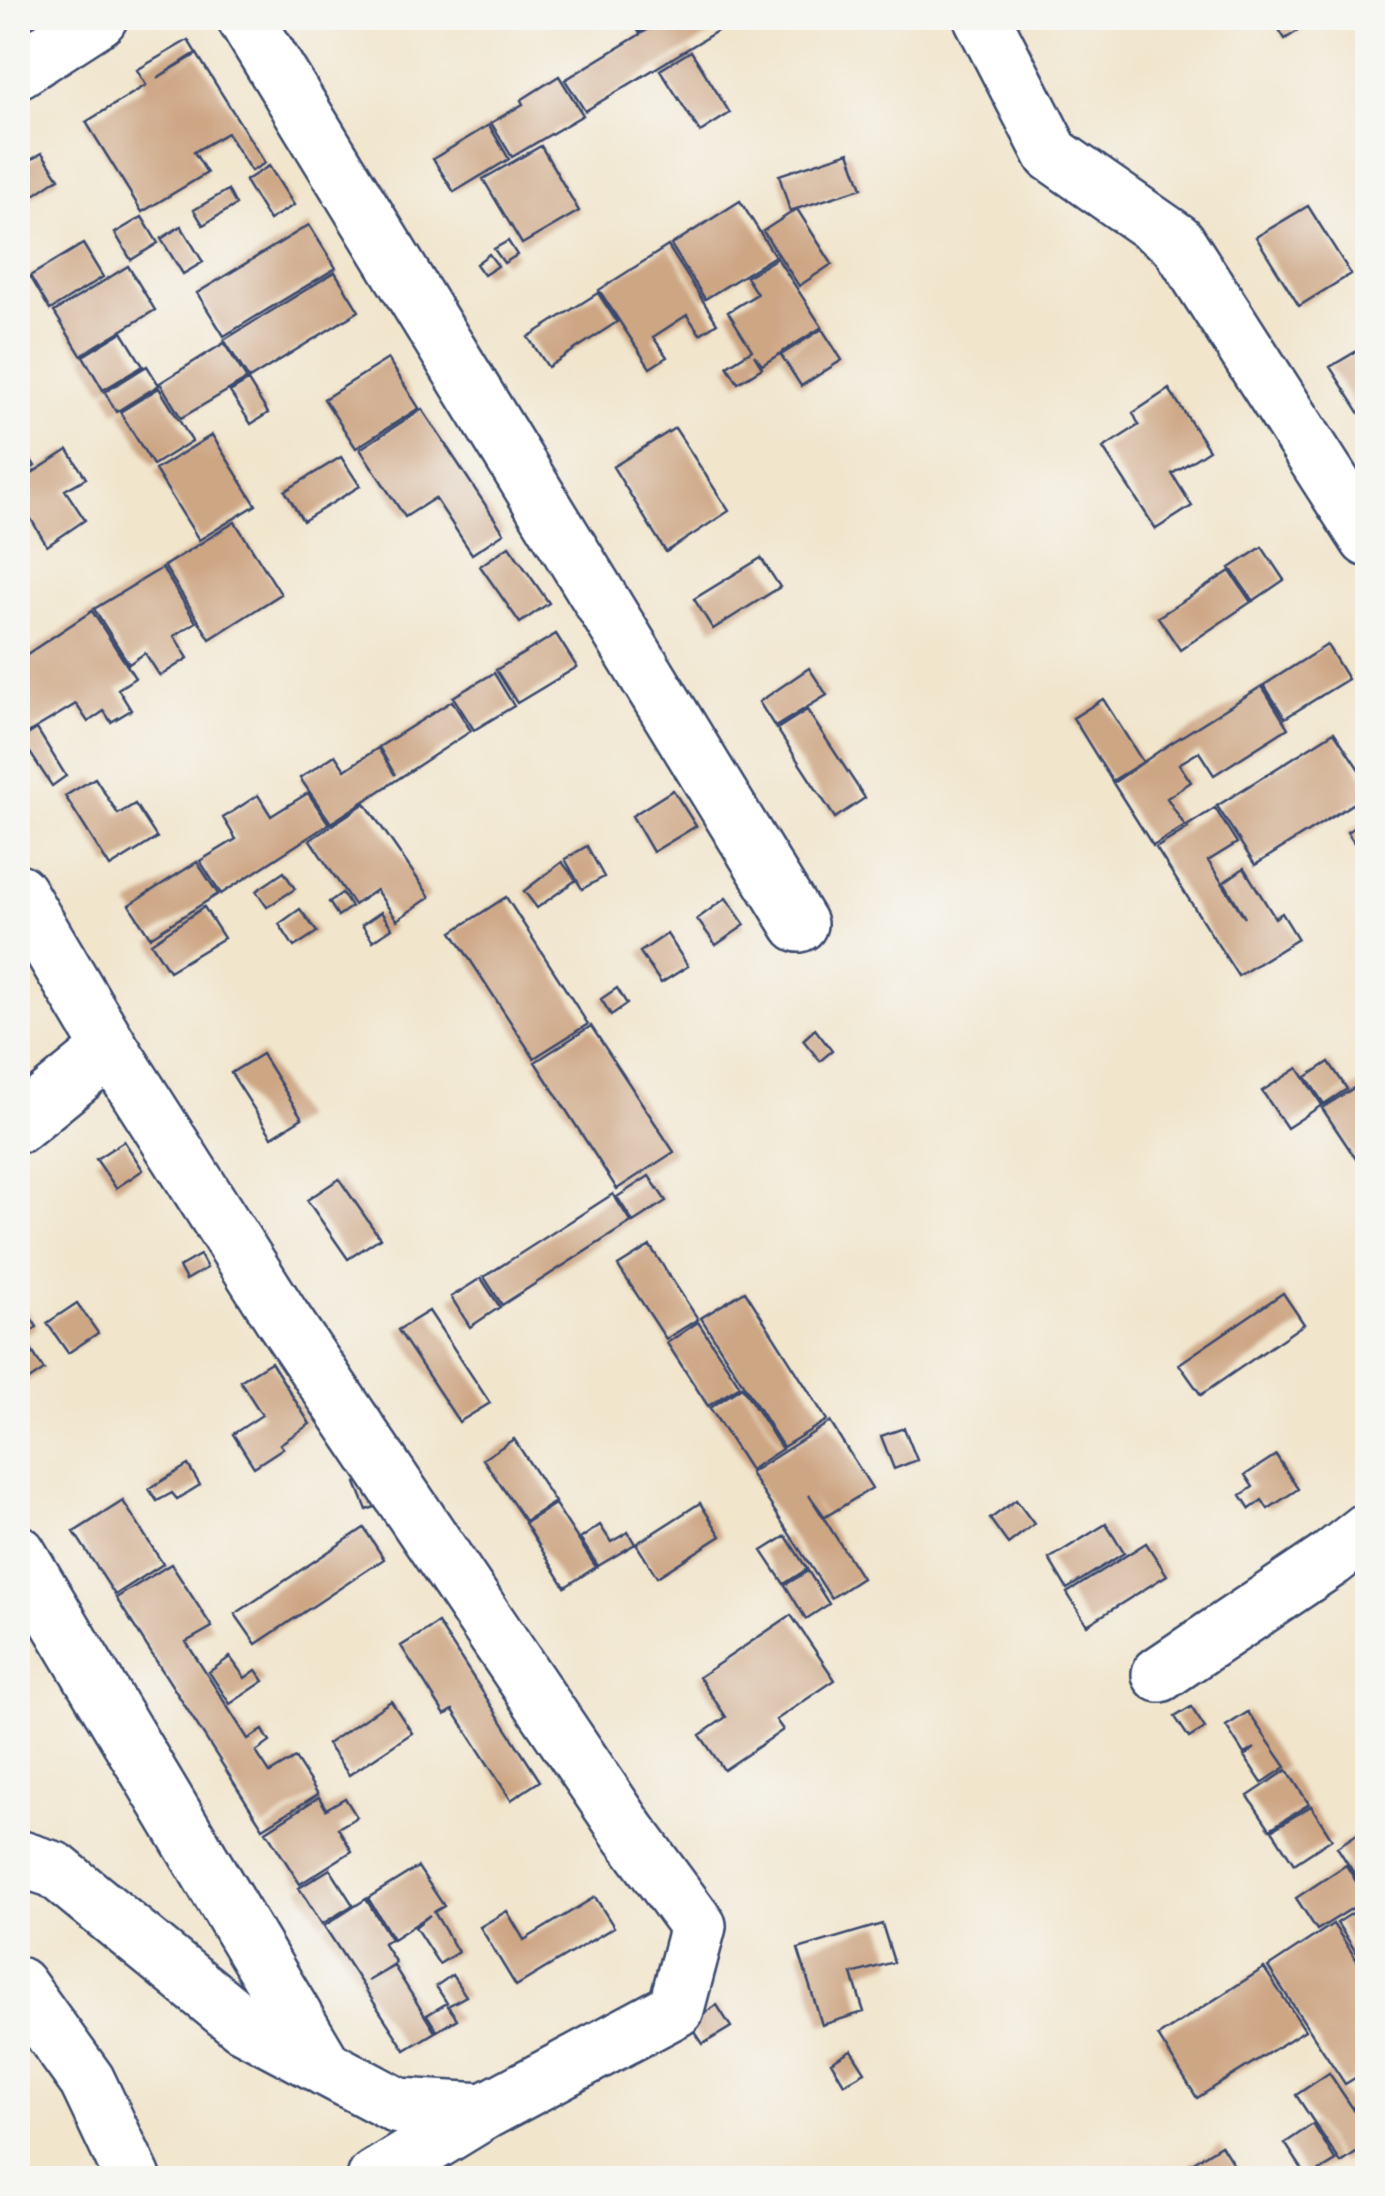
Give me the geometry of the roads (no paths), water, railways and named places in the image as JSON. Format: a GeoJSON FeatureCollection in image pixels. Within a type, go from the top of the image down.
{"type":"FeatureCollection","features":[{"type":"Feature","properties":{"kind":"street"},"geometry":{"type":"LineString","coordinates":[[18,70],[98,18]]}},
{"type":"Feature","properties":{"kind":"street"},"geometry":{"type":"LineString","coordinates":[[245,18],[799,924]]}},
{"type":"Feature","properties":{"kind":"street"},"geometry":{"type":"LineString","coordinates":[[982,18],[1052,154],[1177,241],[1368,540]]}},
{"type":"Feature","properties":{"kind":"street"},"geometry":{"type":"LineString","coordinates":[[18,892],[111,1049],[282,1316],[628,1832],[698,1926],[676,2010],[485,2112],[376,2178]]}},
{"type":"Feature","properties":{"kind":"street"},"geometry":{"type":"LineString","coordinates":[[18,1126],[111,1049]]}},
{"type":"Feature","properties":{"kind":"street"},"geometry":{"type":"LineString","coordinates":[[1160,1674],[1368,1530]]}},
{"type":"Feature","properties":{"kind":"street"},"geometry":{"type":"LineString","coordinates":[[18,1552],[325,2068]]}},
{"type":"Feature","properties":{"kind":"street"},"geometry":{"type":"LineString","coordinates":[[18,1858],[56,1870],[244,2024],[398,2106],[485,2112]]}},
{"type":"Feature","properties":{"kind":"street"},"geometry":{"type":"LineString","coordinates":[[18,1986],[87,2081],[133,2178]]}}]}
